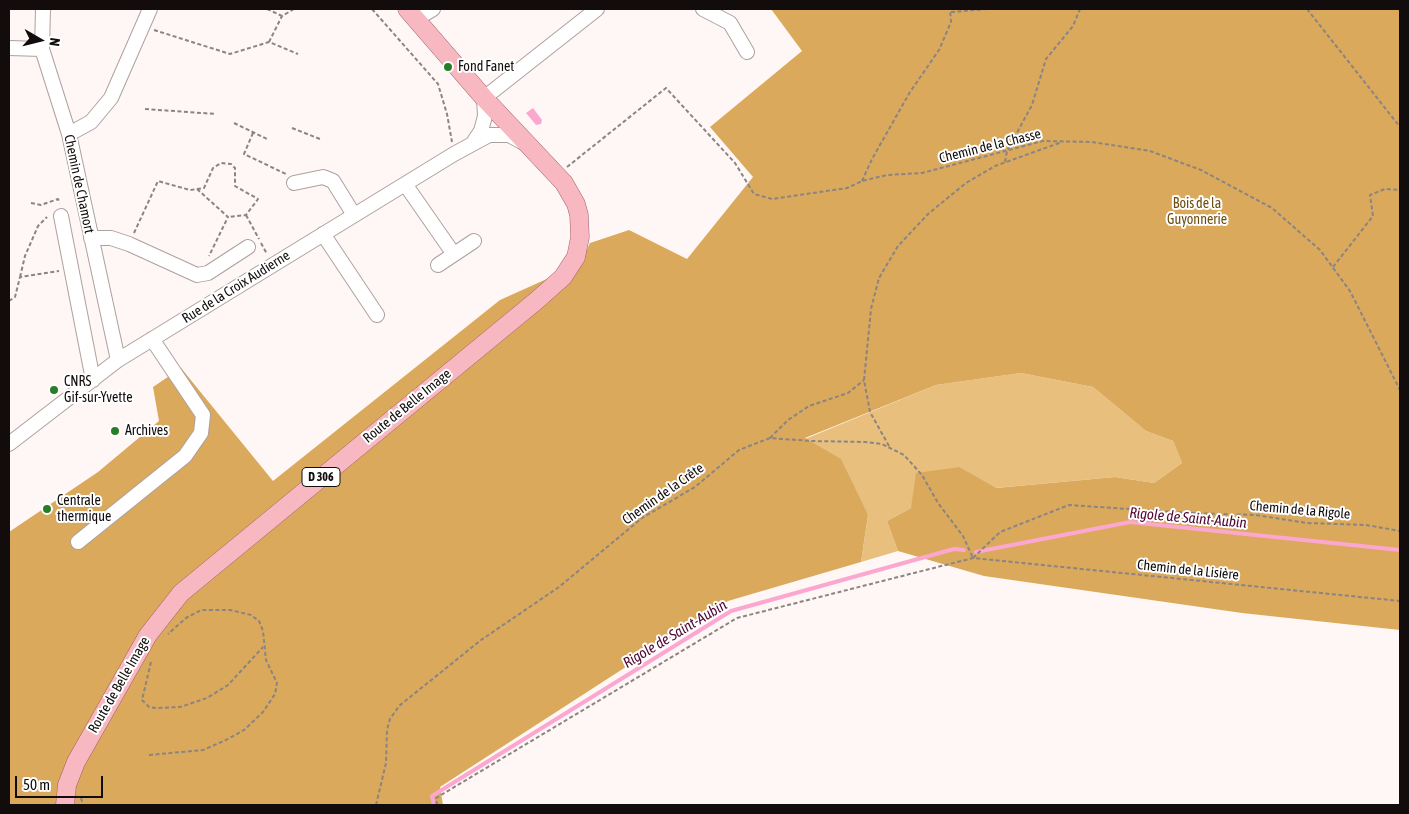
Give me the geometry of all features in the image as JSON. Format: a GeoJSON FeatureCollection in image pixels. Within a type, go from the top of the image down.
{"type":"FeatureCollection","features":[{"type":"Feature","properties":{"kind":"main road","name":"Route de Belle Image"},"geometry":{"type":"LineString","coordinates":[[65,805],[67,785],[80,754],[148,635],[181,594],[536,301],[570,268],[579,246],[579,215],[571,195],[558,175],[484,98],[412,14]]}},
{"type":"Feature","properties":{"kind":"street"},"geometry":{"type":"LineString","coordinates":[[69,134],[92,122],[111,98],[150,9]]}},
{"type":"Feature","properties":{"kind":"street"},"geometry":{"type":"LineString","coordinates":[[412,14],[433,9]]}},
{"type":"Feature","properties":{"kind":"street"},"geometry":{"type":"LineString","coordinates":[[473,143],[480,132],[485,116],[484,98],[598,9]]}},
{"type":"Feature","properties":{"kind":"street"},"geometry":{"type":"LineString","coordinates":[[703,9],[730,23],[746,52]]}},
{"type":"Feature","properties":{"kind":"street","name":"Chemin de Chamort"},"geometry":{"type":"LineString","coordinates":[[45,13],[42,49],[69,134],[118,360]]}},
{"type":"Feature","properties":{"kind":"street"},"geometry":{"type":"LineString","coordinates":[[9,48],[42,49]]}},
{"type":"Feature","properties":{"kind":"street","name":"Rue de la Croix Audierne"},"geometry":{"type":"LineString","coordinates":[[9,444],[118,360],[473,143],[489,135],[509,135],[529,145]]}},
{"type":"Feature","properties":{"kind":"street"},"geometry":{"type":"LineString","coordinates":[[298,182],[323,177],[333,181],[354,215]]}},
{"type":"Feature","properties":{"kind":"street"},"geometry":{"type":"LineString","coordinates":[[405,184],[453,254]]}},
{"type":"Feature","properties":{"kind":"street"},"geometry":{"type":"LineString","coordinates":[[55,215],[71,267],[93,380]]}},
{"type":"Feature","properties":{"kind":"street"},"geometry":{"type":"LineString","coordinates":[[323,234],[377,315]]}},
{"type":"Feature","properties":{"kind":"street"},"geometry":{"type":"LineString","coordinates":[[91,238],[111,238],[129,244],[200,275],[248,247]]}},
{"type":"Feature","properties":{"kind":"street"},"geometry":{"type":"LineString","coordinates":[[438,265],[474,241]]}},
{"type":"Feature","properties":{"kind":"street"},"geometry":{"type":"LineString","coordinates":[[78,542],[185,456],[201,433],[203,415],[152,339]]}},
{"type":"Feature","properties":{"kind":"path"},"geometry":{"type":"LineString","coordinates":[[267,9],[282,16]]}},
{"type":"Feature","properties":{"kind":"path"},"geometry":{"type":"LineString","coordinates":[[269,42],[282,16],[294,9]]}},
{"type":"Feature","properties":{"kind":"path"},"geometry":{"type":"LineString","coordinates":[[372,9],[438,84],[447,114],[454,154]]}},
{"type":"Feature","properties":{"kind":"path"},"geometry":{"type":"LineString","coordinates":[[862,181],[872,159],[910,92],[939,50],[951,22],[951,10],[988,9]]}},
{"type":"Feature","properties":{"kind":"path"},"geometry":{"type":"LineString","coordinates":[[1005,162],[1007,151],[1032,104],[1046,59],[1073,26],[1080,9]]}},
{"type":"Feature","properties":{"kind":"path"},"geometry":{"type":"LineString","coordinates":[[1307,9],[1400,127]]}},
{"type":"Feature","properties":{"kind":"path"},"geometry":{"type":"LineString","coordinates":[[142,26],[230,54],[269,42],[298,54]]}},
{"type":"Feature","properties":{"kind":"path","name":"Chemin de la Chasse"},"geometry":{"type":"LineString","coordinates":[[558,175],[666,88],[735,163],[754,194],[772,199],[847,188],[862,181],[888,175],[922,173],[1043,141],[1092,142],[1150,152],[1201,170],[1272,208],[1320,250],[1350,291],[1400,390]]}},
{"type":"Feature","properties":{"kind":"path"},"geometry":{"type":"LineString","coordinates":[[145,109],[216,114]]}},
{"type":"Feature","properties":{"kind":"path"},"geometry":{"type":"LineString","coordinates":[[234,122],[267,139]]}},
{"type":"Feature","properties":{"kind":"path"},"geometry":{"type":"LineString","coordinates":[[292,128],[320,139]]}},
{"type":"Feature","properties":{"kind":"path"},"geometry":{"type":"LineString","coordinates":[[253,133],[244,154],[298,182]]}},
{"type":"Feature","properties":{"kind":"path"},"geometry":{"type":"LineString","coordinates":[[891,449],[885,442],[870,412],[864,380],[871,310],[879,278],[898,246],[928,214],[966,183],[1005,162],[1065,142]]}},
{"type":"Feature","properties":{"kind":"path"},"geometry":{"type":"LineString","coordinates":[[129,244],[158,181],[190,190],[197,189],[204,188],[213,168],[221,163],[231,164],[235,168],[235,186],[258,199],[246,215],[228,217],[197,189]]}},
{"type":"Feature","properties":{"kind":"path"},"geometry":{"type":"LineString","coordinates":[[1333,267],[1373,216],[1370,195],[1385,189],[1400,190]]}},
{"type":"Feature","properties":{"kind":"path"},"geometry":{"type":"LineString","coordinates":[[31,203],[41,206],[58,199],[60,205],[82,199]]}},
{"type":"Feature","properties":{"kind":"path"},"geometry":{"type":"LineString","coordinates":[[9,301],[16,298],[25,256],[38,226],[55,215]]}},
{"type":"Feature","properties":{"kind":"path"},"geometry":{"type":"LineString","coordinates":[[246,215],[266,252]]}},
{"type":"Feature","properties":{"kind":"path"},"geometry":{"type":"LineString","coordinates":[[200,275],[228,217]]}},
{"type":"Feature","properties":{"kind":"path"},"geometry":{"type":"LineString","coordinates":[[20,277],[71,267]]}},
{"type":"Feature","properties":{"kind":"path"},"geometry":{"type":"LineString","coordinates":[[770,438],[788,420],[809,406],[848,393],[864,380]]}},
{"type":"Feature","properties":{"kind":"path","name":"Chemin de la Crête"},"geometry":{"type":"LineString","coordinates":[[376,805],[386,763],[387,730],[390,719],[404,701],[481,640],[559,587],[642,518],[695,487],[739,450],[770,438],[882,444],[904,455],[922,475],[938,502],[963,536],[973,558]]}},
{"type":"Feature","properties":{"kind":"path","name":"Chemin de la Rigole"},"geometry":{"type":"LineString","coordinates":[[973,558],[1000,532],[1069,505],[1188,513],[1256,515],[1308,523],[1366,525],[1400,531]]}},
{"type":"Feature","properties":{"kind":"path"},"geometry":{"type":"LineString","coordinates":[[437,805],[436,798],[737,618],[973,558]]}},
{"type":"Feature","properties":{"kind":"path","name":"Chemin de la Lisière"},"geometry":{"type":"LineString","coordinates":[[973,558],[1400,602]]}},
{"type":"Feature","properties":{"kind":"path"},"geometry":{"type":"LineString","coordinates":[[149,755],[203,750],[244,730],[263,712],[275,694],[277,683],[266,660],[263,631],[259,621],[244,612],[201,610],[186,618],[164,636]]}},
{"type":"Feature","properties":{"kind":"path"},"geometry":{"type":"LineString","coordinates":[[152,655],[142,700],[145,704],[156,708],[167,708],[188,705],[207,698],[228,685],[264,646]]}},
{"type":"Feature","properties":{"kind":"shaded area"},"geometry":{"type":"Polygon","coordinates":[[[533,108],[542,120],[541,124],[536,125],[526,113],[533,108]]]}},
{"type":"Feature","properties":{"kind":"shaded area"},"geometry":{"type":"Polygon","coordinates":[[[1021,373],[1093,387],[1146,431],[1173,441],[1182,463],[1154,483],[1115,477],[995,488],[960,467],[911,508],[887,521],[898,551],[861,562],[868,515],[805,439],[936,385],[1021,373]]]}},
{"type":"Feature","properties":{"kind":"green space","name":"Bois de la Guyonnerie"},"geometry":{"type":"Polygon","coordinates":[[[771,9],[1400,9],[1400,630],[1242,613],[984,576],[898,551],[887,521],[911,508],[916,473],[960,467],[996,488],[1115,477],[1154,483],[1182,463],[1173,441],[1146,431],[1093,387],[1021,373],[936,385],[805,438],[841,459],[868,515],[861,562],[728,601],[440,787],[443,805],[9,805],[9,532],[98,472],[159,421],[153,387],[181,368],[273,481],[500,300],[580,264],[590,243],[629,230],[687,259],[753,177],[710,127],[802,51],[771,9]]]}},
{"type":"Feature","properties":{"kind":"waterway","name":"Rigole de Saint-Aubin"},"geometry":{"type":"LineString","coordinates":[[976,552],[1130,522],[1400,550]]}},
{"type":"Feature","properties":{"kind":"waterway","name":"Rigole de Saint-Aubin"},"geometry":{"type":"LineString","coordinates":[[434,805],[432,796],[731,611],[954,549],[964,550]]}},
{"type":"Feature","properties":{"kind":"place","name":"Fond Fanet"},"geometry":{"type":"Point","coordinates":[448,67]}},
{"type":"Feature","properties":{"kind":"place","name":"CNRS Gif-sur-Yvette"},"geometry":{"type":"Point","coordinates":[54,390]}},
{"type":"Feature","properties":{"kind":"place","name":"Archives"},"geometry":{"type":"Point","coordinates":[115,431]}},
{"type":"Feature","properties":{"kind":"place","name":"Centrale thermique"},"geometry":{"type":"Point","coordinates":[47,509]}}]}
